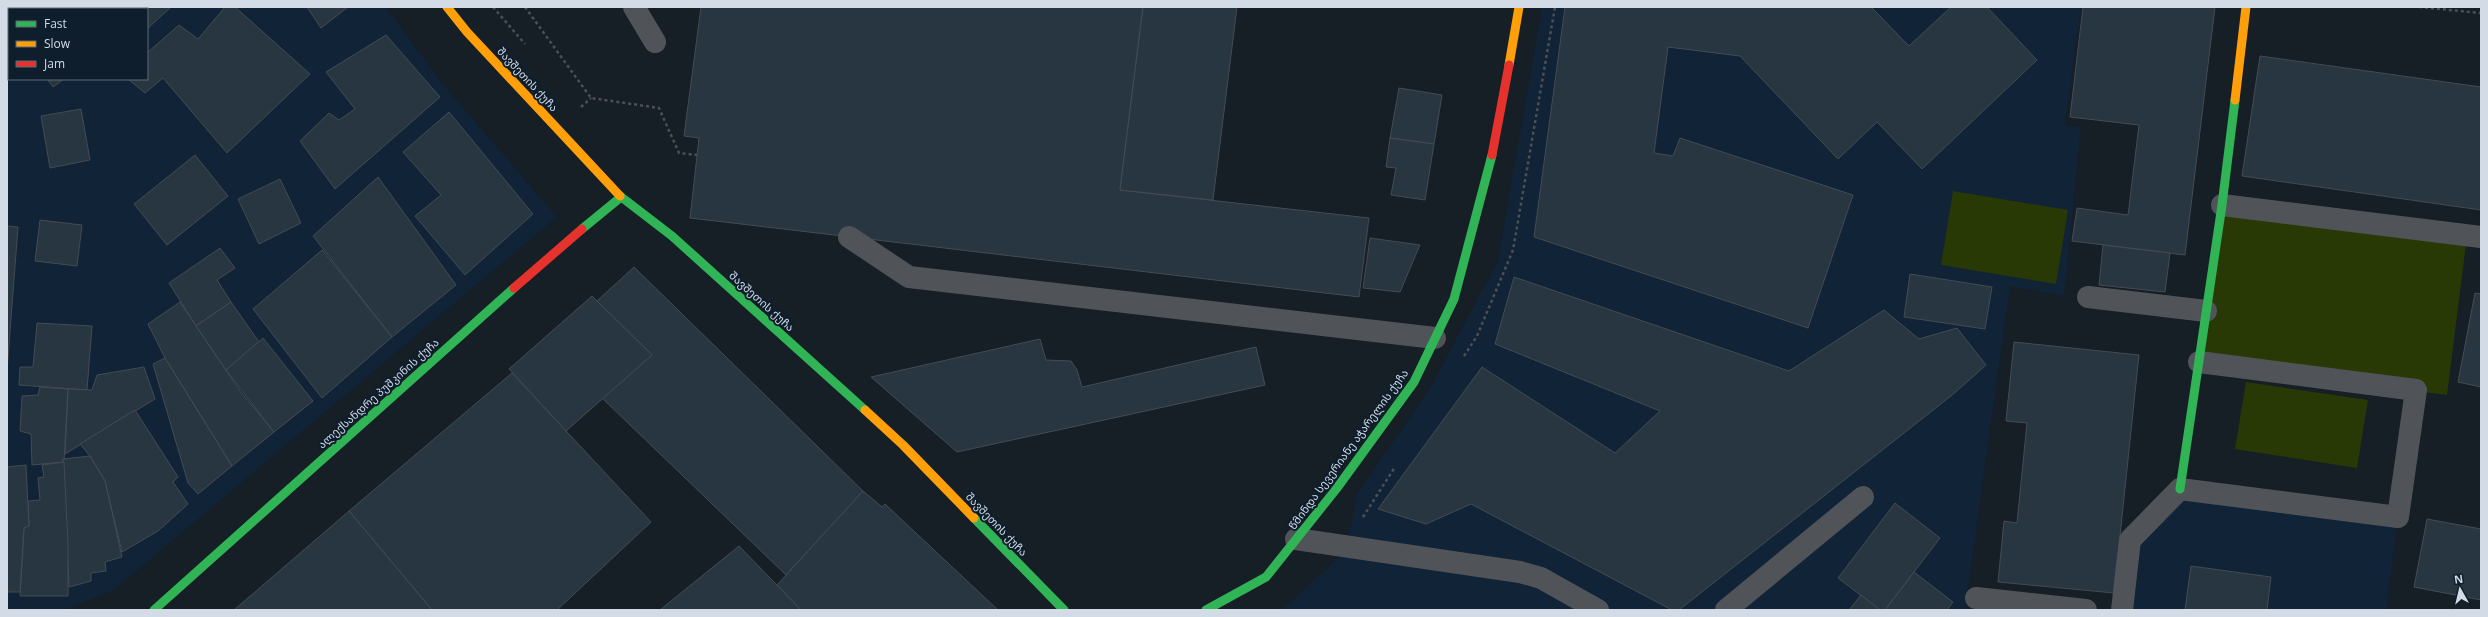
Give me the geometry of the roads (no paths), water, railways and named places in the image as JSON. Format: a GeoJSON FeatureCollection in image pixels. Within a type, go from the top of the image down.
{"type":"FeatureCollection","features":[{"type":"Feature","properties":{"kind":"main road","name":"შავშეთის ქუჩა"},"geometry":{"type":"LineString","coordinates":[[447,7],[467,32],[621,197],[672,236],[903,445],[1064,610]]}},
{"type":"Feature","properties":{"kind":"main road","name":"წმინდა სევერიანე აჭარელის ქუჩა"},"geometry":{"type":"LineString","coordinates":[[1206,610],[1266,577],[1337,488],[1414,382],[1454,299],[1496,139],[1519,7]]}},
{"type":"Feature","properties":{"kind":"main road"},"geometry":{"type":"LineString","coordinates":[[2180,489],[2222,205],[2246,7]]}},
{"type":"Feature","properties":{"kind":"main road","name":"ალექსანდრე პუშკინის ქუჩა"},"geometry":{"type":"LineString","coordinates":[[154,610],[530,273],[621,197]]}},
{"type":"Feature","properties":{"kind":"lane"},"geometry":{"type":"LineString","coordinates":[[634,7],[655,42]]}},
{"type":"Feature","properties":{"kind":"lane"},"geometry":{"type":"LineString","coordinates":[[2222,205],[2481,237]]}},
{"type":"Feature","properties":{"kind":"lane"},"geometry":{"type":"LineString","coordinates":[[849,237],[909,277],[1435,338]]}},
{"type":"Feature","properties":{"kind":"lane"},"geometry":{"type":"LineString","coordinates":[[2088,297],[2206,312]]}},
{"type":"Feature","properties":{"kind":"lane"},"geometry":{"type":"LineString","coordinates":[[2122,610],[2130,540],[2180,489],[2398,517],[2416,390],[2199,362]]}},
{"type":"Feature","properties":{"kind":"lane"},"geometry":{"type":"LineString","coordinates":[[1726,610],[1863,497]]}},
{"type":"Feature","properties":{"kind":"lane"},"geometry":{"type":"LineString","coordinates":[[1296,539],[1520,572],[1541,578],[1598,610]]}},
{"type":"Feature","properties":{"kind":"lane"},"geometry":{"type":"LineString","coordinates":[[1976,598],[2086,610]]}}]}
